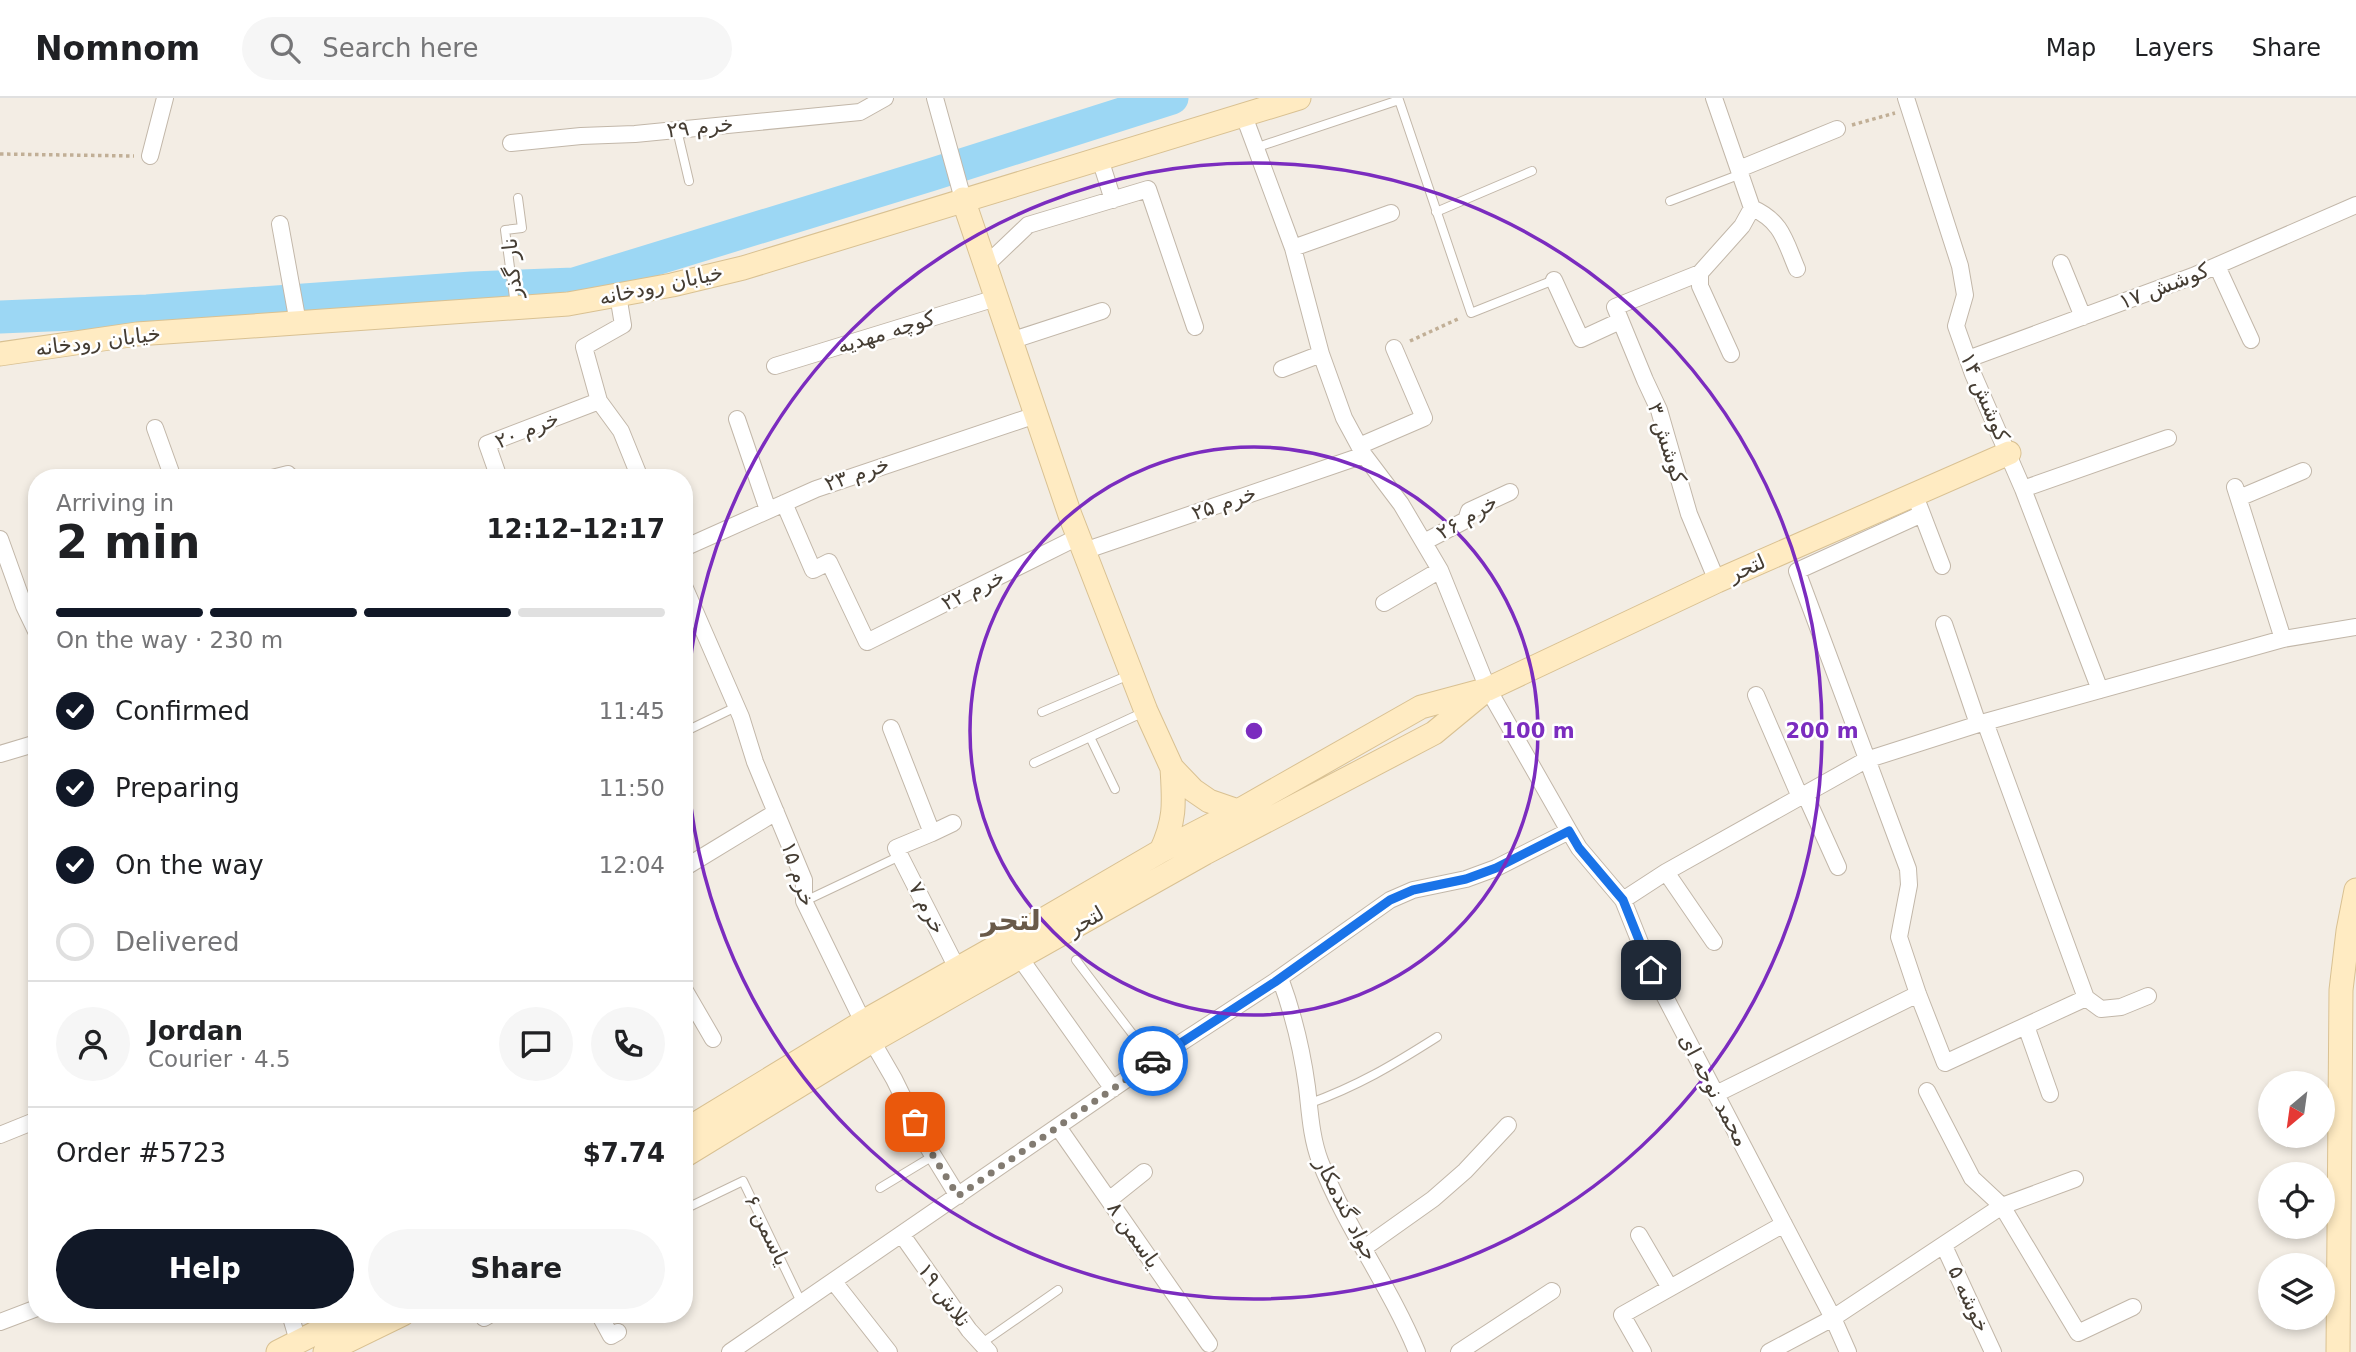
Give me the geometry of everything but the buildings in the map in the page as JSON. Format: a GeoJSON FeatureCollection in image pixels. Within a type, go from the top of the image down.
{"type":"FeatureCollection","features":[{"type":"Feature","properties":{"kind":"street"},"geometry":{"type":"LineString","coordinates":[[150,156],[165,98]]}},
{"type":"Feature","properties":{"kind":"street","name":"خرم ۲۹"},"geometry":{"type":"LineString","coordinates":[[511,143],[860,112],[885,98]]}},
{"type":"Feature","properties":{"kind":"street"},"geometry":{"type":"LineString","coordinates":[[935,98],[963,199],[1010,341],[1081,544],[1146,711],[1172,768],[1193,790],[1209,801],[1238,811]]}},
{"type":"Feature","properties":{"kind":"street","name":"خیابان رودخانه"},"geometry":{"type":"LineString","coordinates":[[0,354],[136,334],[568,304],[618,295],[743,268],[1300,98]]}},
{"type":"Feature","properties":{"kind":"street"},"geometry":{"type":"LineString","coordinates":[[1714,98],[1752,208],[1765,214],[1780,228],[1797,269]]}},
{"type":"Feature","properties":{"kind":"street","name":"کوشش ۱۴"},"geometry":{"type":"LineString","coordinates":[[1907,104],[1960,266],[1965,295],[1956,326],[2023,489],[2100,690]]}},
{"type":"Feature","properties":{"kind":"street","name":"محمد نوحه ای"},"geometry":{"type":"LineString","coordinates":[[1244,116],[1293,248],[1321,354],[1344,418],[1361,451],[1401,504],[1440,570],[1488,689],[1569,831],[1579,848],[1623,900],[1651,970],[1833,1318],[1848,1352]]}},
{"type":"Feature","properties":{"kind":"street"},"geometry":{"type":"LineString","coordinates":[[1740,172],[1837,130]]}},
{"type":"Feature","properties":{"kind":"street"},"geometry":{"type":"LineString","coordinates":[[1100,159],[1113,200]]}},
{"type":"Feature","properties":{"kind":"street"},"geometry":{"type":"LineString","coordinates":[[985,266],[1028,225],[1148,189],[1195,327]]}},
{"type":"Feature","properties":{"kind":"street","name":"کوشش ۱۷"},"geometry":{"type":"LineString","coordinates":[[1968,359],[2217,266],[2356,205]]}},
{"type":"Feature","properties":{"kind":"street"},"geometry":{"type":"LineString","coordinates":[[1554,279],[1581,339],[1618,314],[1700,273],[1742,226],[1752,208]]}},
{"type":"Feature","properties":{"kind":"street"},"geometry":{"type":"LineString","coordinates":[[1293,248],[1391,213]]}},
{"type":"Feature","properties":{"kind":"street"},"geometry":{"type":"LineString","coordinates":[[280,224],[298,323]]}},
{"type":"Feature","properties":{"kind":"street"},"geometry":{"type":"LineString","coordinates":[[2061,263],[2084,317]]}},
{"type":"Feature","properties":{"kind":"street"},"geometry":{"type":"LineString","coordinates":[[2217,266],[2251,340]]}},
{"type":"Feature","properties":{"kind":"street"},"geometry":{"type":"LineString","coordinates":[[1700,273],[1700,286],[1731,354]]}},
{"type":"Feature","properties":{"kind":"street"},"geometry":{"type":"LineString","coordinates":[[618,295],[623,325],[584,347],[599,401],[621,431],[636,469]]}},
{"type":"Feature","properties":{"kind":"street","name":"کوچه مهدیه"},"geometry":{"type":"LineString","coordinates":[[775,366],[996,298]]}},
{"type":"Feature","properties":{"kind":"street"},"geometry":{"type":"LineString","coordinates":[[1010,341],[1102,311]]}},
{"type":"Feature","properties":{"kind":"street","name":"کوشش ۳"},"geometry":{"type":"LineString","coordinates":[[1618,314],[1660,411],[1689,514],[1717,580]]}},
{"type":"Feature","properties":{"kind":"street","name":"خرم ۲۵"},"geometry":{"type":"LineString","coordinates":[[1081,544],[1361,451],[1424,418],[1394,348]]}},
{"type":"Feature","properties":{"kind":"street"},"geometry":{"type":"LineString","coordinates":[[1282,369],[1321,354]]}},
{"type":"Feature","properties":{"kind":"street","name":"خرم ۲۰"},"geometry":{"type":"LineString","coordinates":[[496,469],[487,444],[599,401]]}},
{"type":"Feature","properties":{"kind":"street","name":"خرم ۲۳"},"geometry":{"type":"LineString","coordinates":[[693,544],[816,489],[1036,415]]}},
{"type":"Feature","properties":{"kind":"street"},"geometry":{"type":"LineString","coordinates":[[737,419],[768,510]]}},
{"type":"Feature","properties":{"kind":"street"},"geometry":{"type":"LineString","coordinates":[[155,428],[170,469]]}},
{"type":"Feature","properties":{"kind":"street"},"geometry":{"type":"LineString","coordinates":[[2023,489],[2168,438]]}},
{"type":"Feature","properties":{"kind":"street","name":"لتحر"},"geometry":{"type":"LineString","coordinates":[[693,1150],[957,968],[1421,707],[1488,689],[1717,580],[1918,504],[2008,453]]}},
{"type":"Feature","properties":{"kind":"street"},"geometry":{"type":"LineString","coordinates":[[2283,639],[2237,492],[2303,471]]}},
{"type":"Feature","properties":{"kind":"street","name":"خرم ۲۶"},"geometry":{"type":"LineString","coordinates":[[1424,542],[1466,520],[1469,511],[1510,492]]}},
{"type":"Feature","properties":{"kind":"street","name":"خرم ۲۲"},"geometry":{"type":"LineString","coordinates":[[784,503],[813,570],[829,562],[867,642],[1081,544]]}},
{"type":"Feature","properties":{"kind":"street"},"geometry":{"type":"LineString","coordinates":[[1942,566],[1918,504],[1797,571],[1908,869],[1909,885],[1899,937],[1945,1063],[2086,998]]}},
{"type":"Feature","properties":{"kind":"street"},"geometry":{"type":"LineString","coordinates":[[0,540],[6,576],[28,602]]}},
{"type":"Feature","properties":{"kind":"street"},"geometry":{"type":"LineString","coordinates":[[1384,603],[1440,570]]}},
{"type":"Feature","properties":{"kind":"street","name":"خرم ۱۵"},"geometry":{"type":"LineString","coordinates":[[693,607],[736,707],[755,762],[804,880],[804,901],[933,1156],[958,1196]]}},
{"type":"Feature","properties":{"kind":"street"},"geometry":{"type":"LineString","coordinates":[[1944,624],[2086,998],[2101,1009],[2121,1007],[2148,996]]}},
{"type":"Feature","properties":{"kind":"street"},"geometry":{"type":"LineString","coordinates":[[1623,900],[1666,872],[1866,761],[1981,723],[2283,639],[2356,627]]}},
{"type":"Feature","properties":{"kind":"street","name":"لتحر"},"geometry":{"type":"LineString","coordinates":[[693,1126],[868,1031],[1020,958],[1205,853],[1434,733],[1488,689]]}},
{"type":"Feature","properties":{"kind":"street"},"geometry":{"type":"LineString","coordinates":[[1756,695],[1838,867]]}},
{"type":"Feature","properties":{"kind":"street"},"geometry":{"type":"LineString","coordinates":[[891,728],[932,833]]}},
{"type":"Feature","properties":{"kind":"street"},"geometry":{"type":"LineString","coordinates":[[0,754],[28,746]]}},
{"type":"Feature","properties":{"kind":"street"},"geometry":{"type":"LineString","coordinates":[[1161,851],[1170,831],[1174,808],[1172,768]]}},
{"type":"Feature","properties":{"kind":"street"},"geometry":{"type":"LineString","coordinates":[[693,863],[776,812]]}},
{"type":"Feature","properties":{"kind":"street"},"geometry":{"type":"LineString","coordinates":[[898,852],[953,823]]}},
{"type":"Feature","properties":{"kind":"street"},"geometry":{"type":"LineString","coordinates":[[730,1352],[1153,1061],[1280,978],[1390,900],[1413,890],[1466,879],[1496,868],[1569,831]]}},
{"type":"Feature","properties":{"kind":"street","name":"خرم ۷"},"geometry":{"type":"LineString","coordinates":[[898,852],[957,968]]}},
{"type":"Feature","properties":{"kind":"street"},"geometry":{"type":"LineString","coordinates":[[1666,872],[1714,942]]}},
{"type":"Feature","properties":{"kind":"street"},"geometry":{"type":"LineString","coordinates":[[2339,1352],[2341,990],[2356,890]]}},
{"type":"Feature","properties":{"kind":"street"},"geometry":{"type":"LineString","coordinates":[[1020,958],[1113,1089]]}},
{"type":"Feature","properties":{"kind":"street","name":"جواد گندمکار"},"geometry":{"type":"LineString","coordinates":[[1280,978],[1299,1045],[1310,1127],[1319,1159],[1338,1202],[1390,1294],[1417,1352]]}},
{"type":"Feature","properties":{"kind":"street"},"geometry":{"type":"LineString","coordinates":[[1716,1094],[1918,994]]}},
{"type":"Feature","properties":{"kind":"street"},"geometry":{"type":"LineString","coordinates":[[693,1005],[713,1039]]}},
{"type":"Feature","properties":{"kind":"street"},"geometry":{"type":"LineString","coordinates":[[2026,1026],[2050,1094]]}},
{"type":"Feature","properties":{"kind":"street"},"geometry":{"type":"LineString","coordinates":[[1927,1091],[1972,1178],[2003,1206],[2078,1333],[2133,1307]]}},
{"type":"Feature","properties":{"kind":"street"},"geometry":{"type":"LineString","coordinates":[[0,1135],[28,1124]]}},
{"type":"Feature","properties":{"kind":"street"},"geometry":{"type":"LineString","coordinates":[[1364,1248],[1433,1199],[1465,1171],[1508,1125]]}},
{"type":"Feature","properties":{"kind":"street","name":"یاسمن ۸"},"geometry":{"type":"LineString","coordinates":[[1058,1127],[1209,1343]]}},
{"type":"Feature","properties":{"kind":"street"},"geometry":{"type":"LineString","coordinates":[[1109,1200],[1144,1172]]}},
{"type":"Feature","properties":{"kind":"street"},"geometry":{"type":"LineString","coordinates":[[1769,1352],[1833,1318],[2003,1206],[2075,1179]]}},
{"type":"Feature","properties":{"kind":"street"},"geometry":{"type":"LineString","coordinates":[[1643,1352],[1622,1315],[1784,1224]]}},
{"type":"Feature","properties":{"kind":"street"},"geometry":{"type":"LineString","coordinates":[[1639,1234],[1671,1288]]}},
{"type":"Feature","properties":{"kind":"street","name":"تلاش ۱۹"},"geometry":{"type":"LineString","coordinates":[[902,1235],[987,1350]]}},
{"type":"Feature","properties":{"kind":"street","name":"خوشه ۵"},"geometry":{"type":"LineString","coordinates":[[1944,1246],[1993,1352]]}},
{"type":"Feature","properties":{"kind":"street"},"geometry":{"type":"LineString","coordinates":[[834,1282],[888,1352]]}},
{"type":"Feature","properties":{"kind":"street"},"geometry":{"type":"LineString","coordinates":[[1459,1352],[1552,1291]]}},
{"type":"Feature","properties":{"kind":"street"},"geometry":{"type":"LineString","coordinates":[[0,1322],[28,1311]]}},
{"type":"Feature","properties":{"kind":"street"},"geometry":{"type":"LineString","coordinates":[[291,1323],[293,1348],[337,1323]]}},
{"type":"Feature","properties":{"kind":"street"},"geometry":{"type":"LineString","coordinates":[[324,1352],[384,1323]]}},
{"type":"Feature","properties":{"kind":"street"},"geometry":{"type":"LineString","coordinates":[[604,1323],[611,1336],[618,1332]]}},
{"type":"Feature","properties":{"kind":"lane"},"geometry":{"type":"LineString","coordinates":[[1255,148],[1399,100],[1471,313],[1554,279]]}},
{"type":"Feature","properties":{"kind":"lane"},"geometry":{"type":"LineString","coordinates":[[677,130],[689,181]]}},
{"type":"Feature","properties":{"kind":"lane"},"geometry":{"type":"LineString","coordinates":[[1436,212],[1532,171]]}},
{"type":"Feature","properties":{"kind":"lane"},"geometry":{"type":"LineString","coordinates":[[1670,201],[1740,172]]}},
{"type":"Feature","properties":{"kind":"lane","name":"نار گذر"},"geometry":{"type":"LineString","coordinates":[[516,307],[505,230],[522,228],[518,198]]}},
{"type":"Feature","properties":{"kind":"lane"},"geometry":{"type":"LineString","coordinates":[[1042,712],[1132,674]]}},
{"type":"Feature","properties":{"kind":"lane"},"geometry":{"type":"LineString","coordinates":[[693,728],[736,707]]}},
{"type":"Feature","properties":{"kind":"lane"},"geometry":{"type":"LineString","coordinates":[[1034,763],[1146,711]]}},
{"type":"Feature","properties":{"kind":"lane"},"geometry":{"type":"LineString","coordinates":[[1090,737],[1115,789]]}},
{"type":"Feature","properties":{"kind":"lane"},"geometry":{"type":"LineString","coordinates":[[804,901],[898,852]]}},
{"type":"Feature","properties":{"kind":"lane"},"geometry":{"type":"LineString","coordinates":[[1076,960],[1153,1061]]}},
{"type":"Feature","properties":{"kind":"lane"},"geometry":{"type":"LineString","coordinates":[[1308,1104],[1339,1093],[1381,1072],[1437,1037]]}},
{"type":"Feature","properties":{"kind":"lane"},"geometry":{"type":"LineString","coordinates":[[880,1188],[933,1156]]}},
{"type":"Feature","properties":{"kind":"lane","name":"یاسمن ۶"},"geometry":{"type":"LineString","coordinates":[[693,1205],[743,1181],[802,1304]]}},
{"type":"Feature","properties":{"kind":"lane"},"geometry":{"type":"LineString","coordinates":[[987,1350],[1058,1290]]}},
{"type":"Feature","properties":{"kind":"path"},"geometry":{"type":"LineString","coordinates":[[1837,130],[1907,104]]}},
{"type":"Feature","properties":{"kind":"path"},"geometry":{"type":"LineString","coordinates":[[0,154],[150,156]]}},
{"type":"Feature","properties":{"kind":"path"},"geometry":{"type":"LineString","coordinates":[[1394,348],[1471,313]]}},
{"type":"Feature","properties":{"kind":"waterway"},"geometry":{"type":"LineString","coordinates":[[0,317],[147,311],[472,288],[574,284],[1172,98]]}},
{"type":"Feature","properties":{"kind":"way so far"},"geometry":{"type":"LineString","coordinates":[[915,1122],[958,1196],[1153,1061]]}},
{"type":"Feature","properties":{"kind":"district","name":"لتحر"},"geometry":{"type":"Point","coordinates":[1011,920]}},
{"type":"Feature","properties":{"kind":"route"},"geometry":{"type":"LineString","coordinates":[[1153,1061],[1275,982],[1390,900],[1413,890],[1466,879],[1496,868],[1569,831],[1579,848],[1623,900],[1651,970]]}}]}
